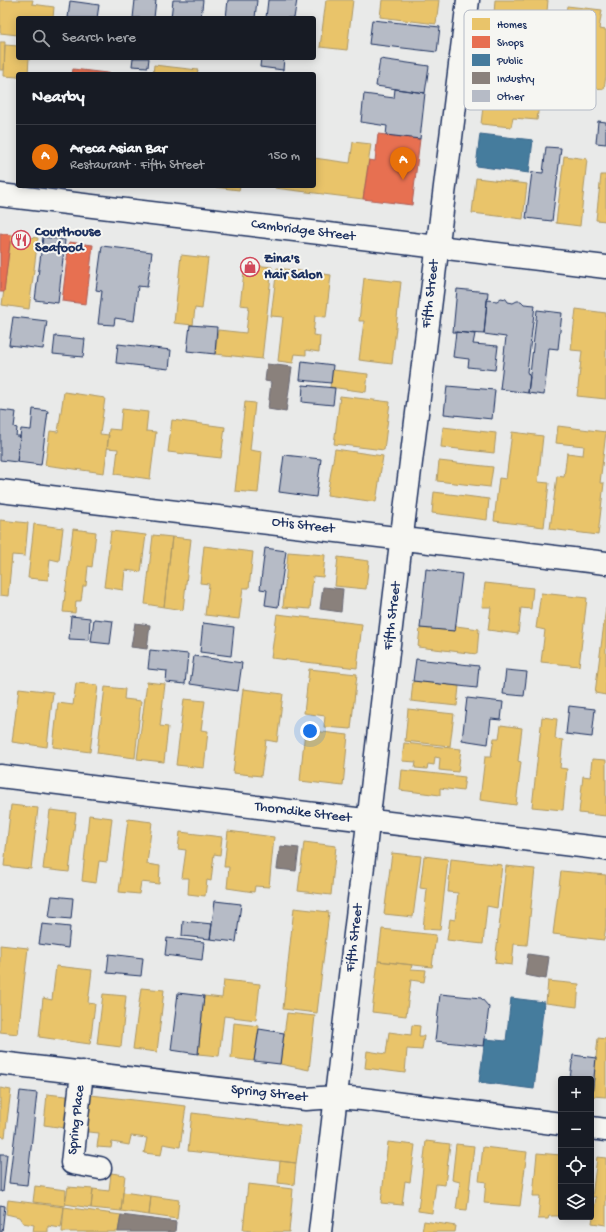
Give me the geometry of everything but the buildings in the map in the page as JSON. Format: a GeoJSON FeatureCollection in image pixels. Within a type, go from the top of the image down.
{"type":"FeatureCollection","features":[{"type":"Feature","properties":{"kind":"street","name":"Fifth Street"},"geometry":{"type":"LineString","coordinates":[[467,10],[468,0]]}},
{"type":"Feature","properties":{"kind":"street","name":"Fifth Street"},"geometry":{"type":"LineString","coordinates":[[320,1232],[402,538],[464,34]]}},
{"type":"Feature","properties":{"kind":"street","name":"Cambridge Street"},"geometry":{"type":"LineString","coordinates":[[0,195],[606,267]]}},
{"type":"Feature","properties":{"kind":"street","name":"Otis Street"},"geometry":{"type":"LineString","coordinates":[[0,491],[606,562]]}},
{"type":"Feature","properties":{"kind":"street","name":"Thorndike Street"},"geometry":{"type":"LineString","coordinates":[[0,776],[606,849]]}},
{"type":"Feature","properties":{"kind":"street","name":"Spring Street"},"geometry":{"type":"LineString","coordinates":[[0,1063],[306,1099],[335,1096],[558,1124]]}},
{"type":"Feature","properties":{"kind":"street","name":"Spring Place"},"geometry":{"type":"LineString","coordinates":[[82,1072],[72,1163],[100,1168]]}},
{"type":"Feature","properties":{"kind":"street"},"geometry":{"type":"LineString","coordinates":[[594,1128],[606,1130]]}},
{"type":"Feature","properties":{"kind":"place","name":"Areca Asian Bar"},"geometry":{"type":"Point","coordinates":[403,180]}},
{"type":"Feature","properties":{"kind":"place","name":"Courthouse Seafood"},"geometry":{"type":"Point","coordinates":[21,240]}},
{"type":"Feature","properties":{"kind":"place","name":"Zina's Hair Salon"},"geometry":{"type":"Point","coordinates":[250,267]}}]}
